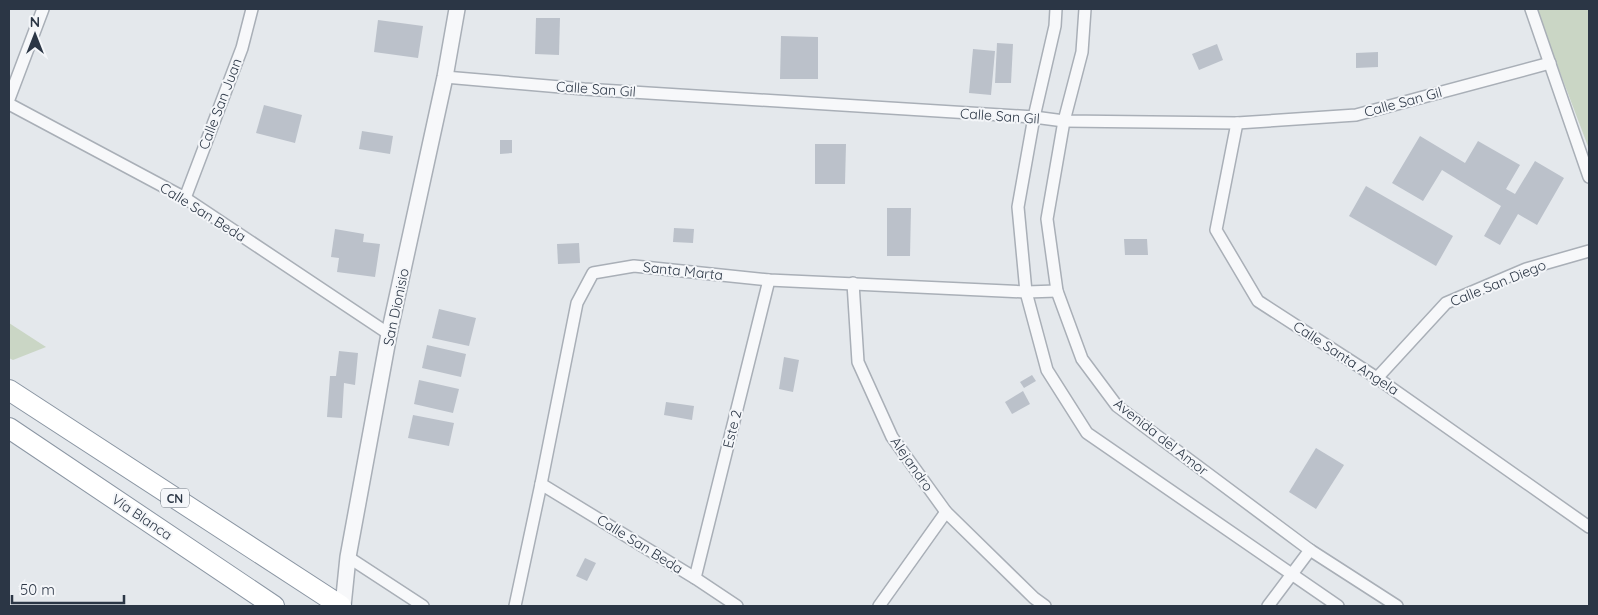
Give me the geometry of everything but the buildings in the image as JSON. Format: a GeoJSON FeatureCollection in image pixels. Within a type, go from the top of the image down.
{"type":"FeatureCollection","features":[{"type":"Feature","properties":{"kind":"highway","name":"CN"},"geometry":{"type":"LineString","coordinates":[[9,390],[342,606]]}},
{"type":"Feature","properties":{"kind":"highway","name":"Vía Blanca"},"geometry":{"type":"LineString","coordinates":[[9,428],[274,606]]}},
{"type":"Feature","properties":{"kind":"street"},"geometry":{"type":"LineString","coordinates":[[9,99],[42,9]]}},
{"type":"Feature","properties":{"kind":"street","name":"Calle San Juan"},"geometry":{"type":"LineString","coordinates":[[185,198],[242,48],[252,9]]}},
{"type":"Feature","properties":{"kind":"street","name":"San Dionisio"},"geometry":{"type":"LineString","coordinates":[[342,606],[348,557],[389,334],[445,77],[457,9]]}},
{"type":"Feature","properties":{"kind":"street"},"geometry":{"type":"LineString","coordinates":[[1056,9],[1055,26],[1034,117],[1018,207],[1026,292],[1047,370],[1087,433],[1338,606]]}},
{"type":"Feature","properties":{"kind":"street","name":"Avenida del Amor"},"geometry":{"type":"LineString","coordinates":[[1085,9],[1082,52],[1064,121],[1046,219],[1056,291],[1082,359],[1117,406],[1310,550],[1397,606]]}},
{"type":"Feature","properties":{"kind":"street"},"geometry":{"type":"LineString","coordinates":[[1531,9],[1589,177]]}},
{"type":"Feature","properties":{"kind":"street","name":"Calle San Gil"},"geometry":{"type":"LineString","coordinates":[[445,77],[584,89],[1034,117],[1064,121],[1237,122],[1356,115],[1550,63]]}},
{"type":"Feature","properties":{"kind":"street","name":"Calle San Beda"},"geometry":{"type":"LineString","coordinates":[[9,104],[185,198],[389,334]]}},
{"type":"Feature","properties":{"kind":"street","name":"Calle Santa Angela"},"geometry":{"type":"LineString","coordinates":[[1237,122],[1216,230],[1258,301],[1377,378],[1589,527]]}},
{"type":"Feature","properties":{"kind":"street","name":"Calle San Diego"},"geometry":{"type":"LineString","coordinates":[[1377,378],[1446,303],[1526,269],[1589,251]]}},
{"type":"Feature","properties":{"kind":"street","name":"Santa Marta"},"geometry":{"type":"LineString","coordinates":[[515,606],[577,303],[593,273],[634,266],[769,280],[1026,292],[1056,291]]}},
{"type":"Feature","properties":{"kind":"street","name":"Este 2"},"geometry":{"type":"LineString","coordinates":[[696,578],[769,280]]}},
{"type":"Feature","properties":{"kind":"street","name":"Alejandro"},"geometry":{"type":"LineString","coordinates":[[853,283],[858,362],[892,437],[946,512],[1034,598],[1045,606]]}},
{"type":"Feature","properties":{"kind":"street","name":"Calle San Beda"},"geometry":{"type":"LineString","coordinates":[[541,484],[696,578],[737,606]]}},
{"type":"Feature","properties":{"kind":"street"},"geometry":{"type":"LineString","coordinates":[[879,606],[946,512]]}},
{"type":"Feature","properties":{"kind":"street"},"geometry":{"type":"LineString","coordinates":[[1268,606],[1310,550]]}},
{"type":"Feature","properties":{"kind":"street"},"geometry":{"type":"LineString","coordinates":[[348,557],[423,606]]}},
{"type":"Feature","properties":{"kind":"green space"},"geometry":{"type":"Polygon","coordinates":[[[1536,9],[1589,9],[1589,149],[1536,9]]]}},
{"type":"Feature","properties":{"kind":"green space"},"geometry":{"type":"Polygon","coordinates":[[[9,323],[46,347],[13,360],[9,358],[9,323]]]}}]}
